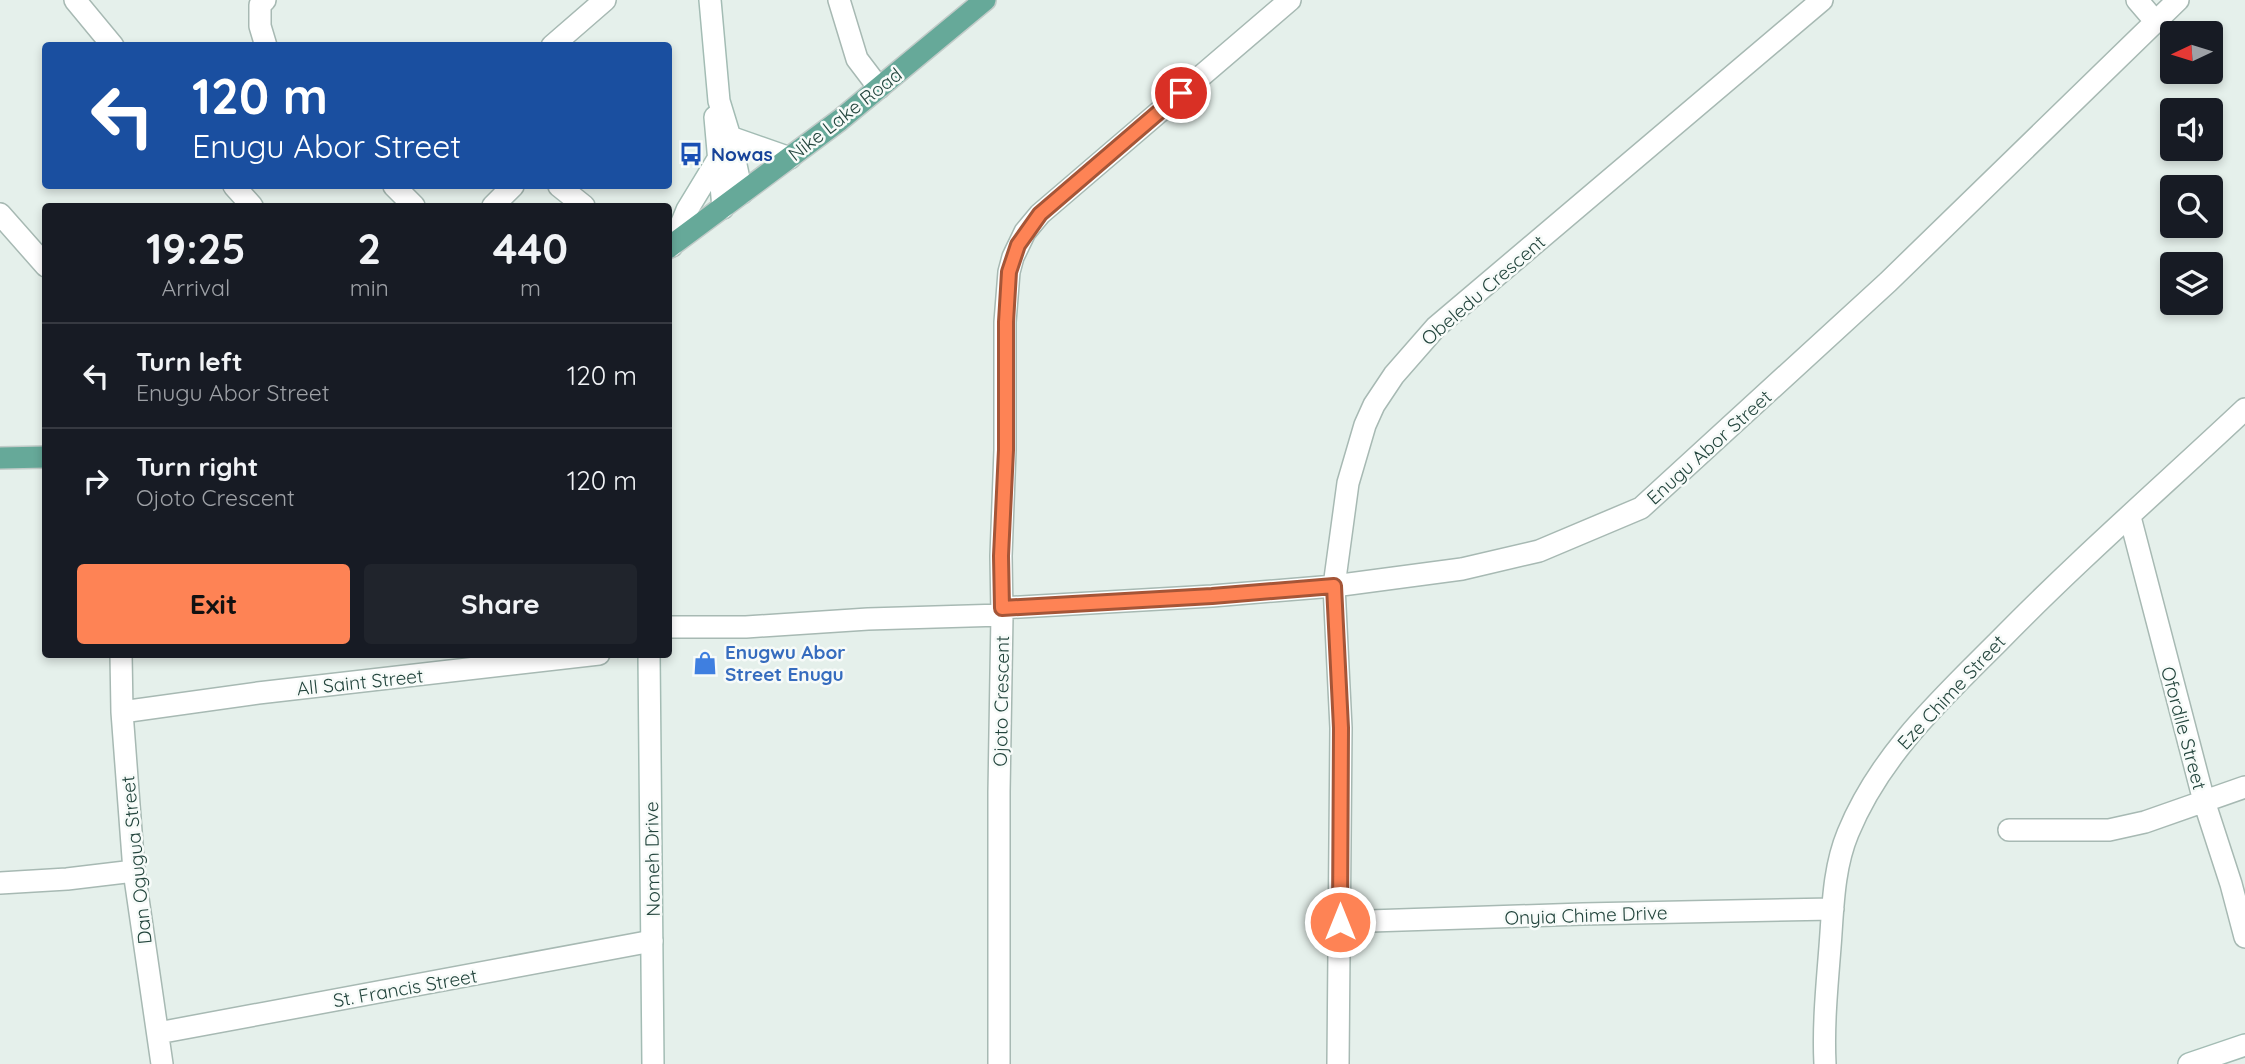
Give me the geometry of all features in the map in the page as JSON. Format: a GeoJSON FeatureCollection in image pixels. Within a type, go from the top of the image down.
{"type":"FeatureCollection","features":[{"type":"Feature","properties":{"kind":"main road","name":"Nike Lake Road"},"geometry":{"type":"LineString","coordinates":[[672,246],[790,158],[985,0]]}},
{"type":"Feature","properties":{"kind":"main road"},"geometry":{"type":"LineString","coordinates":[[0,458],[42,457]]}},
{"type":"Feature","properties":{"kind":"street"},"geometry":{"type":"LineString","coordinates":[[75,0],[110,42]]}},
{"type":"Feature","properties":{"kind":"street"},"geometry":{"type":"LineString","coordinates":[[265,0],[260,5],[260,26],[265,42]]}},
{"type":"Feature","properties":{"kind":"street"},"geometry":{"type":"LineString","coordinates":[[557,42],[605,0]]}},
{"type":"Feature","properties":{"kind":"street"},"geometry":{"type":"LineString","coordinates":[[710,0],[719,102],[742,193]]}},
{"type":"Feature","properties":{"kind":"street"},"geometry":{"type":"LineString","coordinates":[[839,0],[857,59],[879,88]]}},
{"type":"Feature","properties":{"kind":"street","name":"Ojoto Crescent"},"geometry":{"type":"LineString","coordinates":[[999,1064],[1001,556],[1009,272],[1018,245],[1040,214],[1290,0]]}},
{"type":"Feature","properties":{"kind":"street","name":"Obeledu Crescent"},"geometry":{"type":"LineString","coordinates":[[1338,1064],[1341,728],[1334,586],[1348,483],[1359,440],[1377,400],[1409,356],[1441,323],[1822,0]]}},
{"type":"Feature","properties":{"kind":"street"},"geometry":{"type":"LineString","coordinates":[[2137,0],[2155,21]]}},
{"type":"Feature","properties":{"kind":"street","name":"Enugu Abor Street"},"geometry":{"type":"LineString","coordinates":[[672,627],[746,627],[1002,612],[1334,586],[1462,569],[1552,546],[1640,508],[1888,282],[2178,0]]}},
{"type":"Feature","properties":{"kind":"street"},"geometry":{"type":"LineString","coordinates":[[719,102],[715,114],[723,208]]}},
{"type":"Feature","properties":{"kind":"street"},"geometry":{"type":"LineString","coordinates":[[730,137],[790,158]]}},
{"type":"Feature","properties":{"kind":"street"},"geometry":{"type":"LineString","coordinates":[[672,243],[687,210],[718,159]]}},
{"type":"Feature","properties":{"kind":"street"},"geometry":{"type":"LineString","coordinates":[[237,189],[249,203]]}},
{"type":"Feature","properties":{"kind":"street"},"geometry":{"type":"LineString","coordinates":[[397,189],[411,203]]}},
{"type":"Feature","properties":{"kind":"street"},"geometry":{"type":"LineString","coordinates":[[497,203],[510,189]]}},
{"type":"Feature","properties":{"kind":"street"},"geometry":{"type":"LineString","coordinates":[[563,189],[580,203]]}},
{"type":"Feature","properties":{"kind":"street"},"geometry":{"type":"LineString","coordinates":[[0,214],[7,230],[42,262]]}},
{"type":"Feature","properties":{"kind":"street","name":"Eze Chime Street"},"geometry":{"type":"LineString","coordinates":[[1825,1064],[1825,1022],[1834,891],[1840,857],[1848,833],[1875,779],[1917,724],[1964,674],[2085,556],[2245,409]]}},
{"type":"Feature","properties":{"kind":"street","name":"Ofordile Street"},"geometry":{"type":"LineString","coordinates":[[2130,517],[2204,801],[2245,937]]}},
{"type":"Feature","properties":{"kind":"street","name":"Dan Ogugua Street"},"geometry":{"type":"LineString","coordinates":[[121,658],[122,712],[134,871],[162,1064]]}},
{"type":"Feature","properties":{"kind":"street","name":"All Saint Street"},"geometry":{"type":"LineString","coordinates":[[122,712],[258,693],[564,658]]}},
{"type":"Feature","properties":{"kind":"street","name":"Nomeh Drive"},"geometry":{"type":"LineString","coordinates":[[649,658],[653,1064]]}},
{"type":"Feature","properties":{"kind":"street"},"geometry":{"type":"LineString","coordinates":[[2009,830],[2109,830],[2145,822],[2245,787]]}},
{"type":"Feature","properties":{"kind":"street"},"geometry":{"type":"LineString","coordinates":[[0,883],[134,871]]}},
{"type":"Feature","properties":{"kind":"street","name":"Onyia Chime Drive"},"geometry":{"type":"LineString","coordinates":[[1340,922],[1833,909]]}},
{"type":"Feature","properties":{"kind":"street","name":"St. Francis Street"},"geometry":{"type":"LineString","coordinates":[[158,1033],[652,941]]}},
{"type":"Feature","properties":{"kind":"street"},"geometry":{"type":"LineString","coordinates":[[2202,1062],[2245,1045]]}},
{"type":"Feature","properties":{"kind":"place","name":"Nowas"},"geometry":{"type":"Point","coordinates":[691,154]}},
{"type":"Feature","properties":{"kind":"place","name":"Enugwu Abor Street Enugu"},"geometry":{"type":"Point","coordinates":[705,663]}},
{"type":"Feature","properties":{"kind":"route"},"geometry":{"type":"LineString","coordinates":[[1181,93],[1040,214],[1025,232],[1013,257],[1009,272],[1006,322],[1002,608],[1334,586],[1341,728],[1340,922]]}}]}
